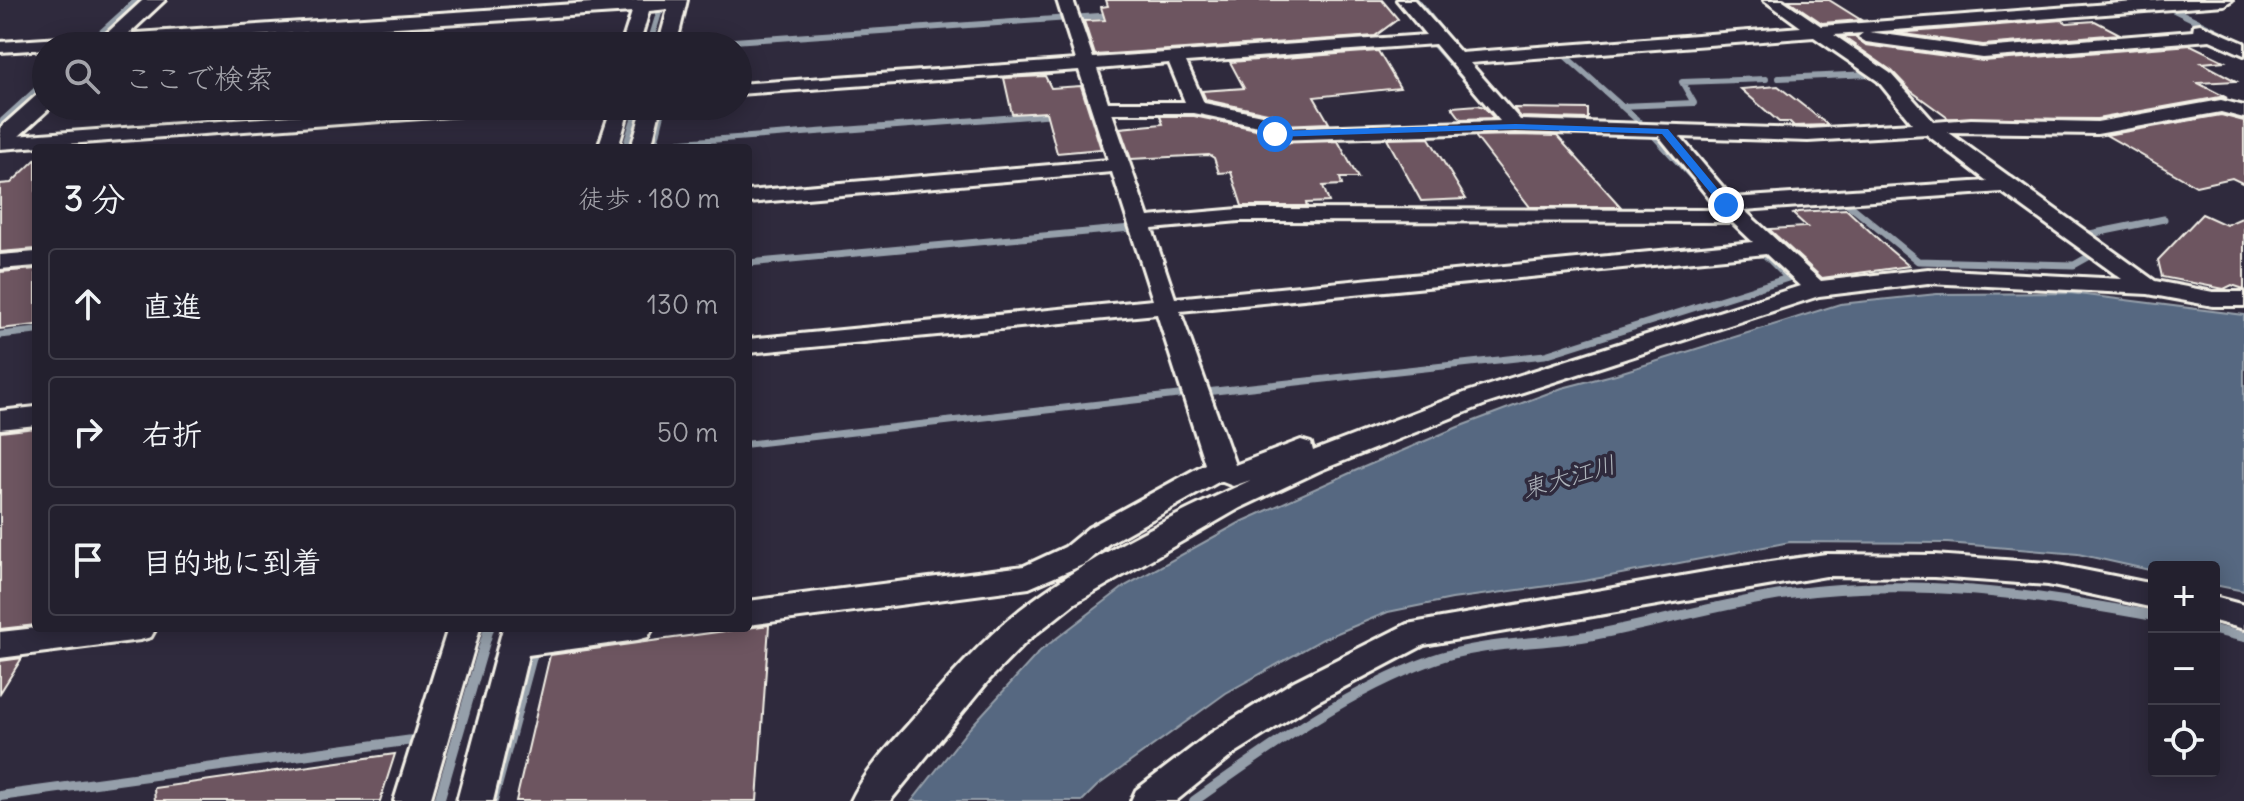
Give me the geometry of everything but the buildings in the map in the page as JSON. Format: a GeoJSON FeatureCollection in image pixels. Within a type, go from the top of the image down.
{"type":"FeatureCollection","features":[{"type":"Feature","properties":{"kind":"street"},"geometry":{"type":"LineString","coordinates":[[119,32],[155,0]]}},
{"type":"Feature","properties":{"kind":"street"},"geometry":{"type":"LineString","coordinates":[[1405,0],[1515,126]]}},
{"type":"Feature","properties":{"kind":"street"},"geometry":{"type":"LineString","coordinates":[[1772,0],[1884,77],[1919,119],[2006,186],[2148,287]]}},
{"type":"Feature","properties":{"kind":"street"},"geometry":{"type":"LineString","coordinates":[[1456,59],[2146,3],[2224,0]]}},
{"type":"Feature","properties":{"kind":"street"},"geometry":{"type":"LineString","coordinates":[[259,32],[676,3],[670,32]]}},
{"type":"Feature","properties":{"kind":"street"},"geometry":{"type":"LineString","coordinates":[[2146,3],[2244,50]]}},
{"type":"Feature","properties":{"kind":"street"},"geometry":{"type":"LineString","coordinates":[[635,32],[645,4]]}},
{"type":"Feature","properties":{"kind":"street"},"geometry":{"type":"LineString","coordinates":[[1069,12],[1226,472]]}},
{"type":"Feature","properties":{"kind":"street"},"geometry":{"type":"LineString","coordinates":[[1815,30],[1983,53],[2213,35]]}},
{"type":"Feature","properties":{"kind":"street"},"geometry":{"type":"LineString","coordinates":[[752,88],[1439,39]]}},
{"type":"Feature","properties":{"kind":"street"},"geometry":{"type":"LineString","coordinates":[[0,47],[32,46]]}},
{"type":"Feature","properties":{"kind":"street"},"geometry":{"type":"LineString","coordinates":[[1176,58],[1196,107]]}},
{"type":"Feature","properties":{"kind":"street"},"geometry":{"type":"LineString","coordinates":[[1102,108],[1196,107],[1264,121],[1275,134],[1515,126],[1808,135],[1931,127],[2097,128],[2221,106],[2242,113]]}},
{"type":"Feature","properties":{"kind":"street"},"geometry":{"type":"LineString","coordinates":[[0,142],[32,112]]}},
{"type":"Feature","properties":{"kind":"street"},"geometry":{"type":"LineString","coordinates":[[0,142],[307,120]]}},
{"type":"Feature","properties":{"kind":"street"},"geometry":{"type":"LineString","coordinates":[[609,144],[617,120]]}},
{"type":"Feature","properties":{"kind":"street"},"geometry":{"type":"LineString","coordinates":[[642,144],[648,120]]}},
{"type":"Feature","properties":{"kind":"street"},"geometry":{"type":"LineString","coordinates":[[1665,131],[1732,210],[1816,289]]}},
{"type":"Feature","properties":{"kind":"street"},"geometry":{"type":"LineString","coordinates":[[752,197],[1122,165]]}},
{"type":"Feature","properties":{"kind":"street"},"geometry":{"type":"LineString","coordinates":[[1141,224],[1239,215],[1732,210],[2006,186]]}},
{"type":"Feature","properties":{"kind":"street"},"geometry":{"type":"LineString","coordinates":[[752,346],[1771,247]]}},
{"type":"Feature","properties":{"kind":"street"},"geometry":{"type":"LineString","coordinates":[[0,262],[32,259]]}},
{"type":"Feature","properties":{"kind":"street"},"geometry":{"type":"LineString","coordinates":[[869,801],[947,706],[1016,632],[1107,569],[1247,491],[1520,380],[1816,289],[1928,276],[2148,287],[2213,299],[2244,299]]}},
{"type":"Feature","properties":{"kind":"street"},"geometry":{"type":"LineString","coordinates":[[752,612],[1029,577],[1076,555],[1098,536],[1226,472],[1438,397],[1497,380],[1520,380]]}},
{"type":"Feature","properties":{"kind":"street"},"geometry":{"type":"LineString","coordinates":[[0,420],[32,416]]}},
{"type":"Feature","properties":{"kind":"street"},"geometry":{"type":"LineString","coordinates":[[1107,569],[1120,549],[1226,472]]}},
{"type":"Feature","properties":{"kind":"street"},"geometry":{"type":"LineString","coordinates":[[1149,801],[1247,728],[1306,691],[1418,633],[1826,565],[1934,566],[2048,574],[2148,595]]}},
{"type":"Feature","properties":{"kind":"street"},"geometry":{"type":"LineString","coordinates":[[2220,611],[2244,617]]}},
{"type":"Feature","properties":{"kind":"street"},"geometry":{"type":"LineString","coordinates":[[0,645],[107,632]]}},
{"type":"Feature","properties":{"kind":"street"},"geometry":{"type":"LineString","coordinates":[[412,801],[463,632]]}},
{"type":"Feature","properties":{"kind":"street"},"geometry":{"type":"LineString","coordinates":[[475,801],[517,636],[577,632]]}},
{"type":"Feature","properties":{"kind":"water","name":"東大江川"},"geometry":{"type":"Polygon","coordinates":[[[2070,293],[2244,315],[2244,591],[2220,586],[2220,561],[2148,561],[2148,570],[2078,554],[1947,543],[1790,542],[1584,581],[1452,599],[1388,612],[1323,639],[1226,693],[1097,786],[1082,801],[912,801],[967,731],[1040,651],[1125,586],[1239,523],[1458,427],[1562,388],[1840,304],[1937,294],[2070,293]]]}},
{"type":"Feature","properties":{"kind":"waterway"},"geometry":{"type":"LineString","coordinates":[[102,32],[137,0]]}},
{"type":"Feature","properties":{"kind":"waterway"},"geometry":{"type":"LineString","coordinates":[[653,32],[663,0]]}},
{"type":"Feature","properties":{"kind":"waterway"},"geometry":{"type":"LineString","coordinates":[[1416,0],[1457,50]]}},
{"type":"Feature","properties":{"kind":"waterway"},"geometry":{"type":"LineString","coordinates":[[2168,7],[2244,44]]}},
{"type":"Feature","properties":{"kind":"waterway"},"geometry":{"type":"LineString","coordinates":[[752,40],[1114,15]]}},
{"type":"Feature","properties":{"kind":"waterway"},"geometry":{"type":"LineString","coordinates":[[1426,43],[1432,42],[1467,82]]}},
{"type":"Feature","properties":{"kind":"waterway"},"geometry":{"type":"LineString","coordinates":[[1556,55],[1563,54],[1621,106]]}},
{"type":"Feature","properties":{"kind":"waterway"},"geometry":{"type":"LineString","coordinates":[[1779,78],[1871,74]]}},
{"type":"Feature","properties":{"kind":"waterway"},"geometry":{"type":"LineString","coordinates":[[1621,106],[1694,103],[1682,82],[1766,79]]}},
{"type":"Feature","properties":{"kind":"waterway"},"geometry":{"type":"LineString","coordinates":[[0,123],[32,94]]}},
{"type":"Feature","properties":{"kind":"waterway"},"geometry":{"type":"LineString","coordinates":[[1621,106],[1644,126]]}},
{"type":"Feature","properties":{"kind":"waterway"},"geometry":{"type":"LineString","coordinates":[[655,144],[1056,114]]}},
{"type":"Feature","properties":{"kind":"waterway"},"geometry":{"type":"LineString","coordinates":[[626,144],[634,120]]}},
{"type":"Feature","properties":{"kind":"waterway"},"geometry":{"type":"LineString","coordinates":[[655,144],[661,120]]}},
{"type":"Feature","properties":{"kind":"waterway"},"geometry":{"type":"LineString","coordinates":[[1653,135],[1700,186]]}},
{"type":"Feature","properties":{"kind":"waterway"},"geometry":{"type":"LineString","coordinates":[[1825,204],[1847,203],[1918,261],[2074,265],[2090,256],[2079,247]]}},
{"type":"Feature","properties":{"kind":"waterway"},"geometry":{"type":"LineString","coordinates":[[2085,235],[2164,219]]}},
{"type":"Feature","properties":{"kind":"waterway"},"geometry":{"type":"LineString","coordinates":[[752,263],[1131,228]]}},
{"type":"Feature","properties":{"kind":"waterway"},"geometry":{"type":"LineString","coordinates":[[0,254],[32,251]]}},
{"type":"Feature","properties":{"kind":"waterway"},"geometry":{"type":"LineString","coordinates":[[1206,392],[1545,355],[1788,278],[1763,253]]}},
{"type":"Feature","properties":{"kind":"waterway"},"geometry":{"type":"LineString","coordinates":[[0,335],[32,331]]}},
{"type":"Feature","properties":{"kind":"waterway"},"geometry":{"type":"LineString","coordinates":[[752,444],[1187,394]]}},
{"type":"Feature","properties":{"kind":"waterway"},"geometry":{"type":"LineString","coordinates":[[1194,801],[1308,723],[1369,688],[1432,660],[1472,649],[1593,635],[1763,598],[1834,589],[1972,590],[2148,615]]}},
{"type":"Feature","properties":{"kind":"waterway"},"geometry":{"type":"LineString","coordinates":[[2220,631],[2244,637]]}},
{"type":"Feature","properties":{"kind":"waterway"},"geometry":{"type":"LineString","coordinates":[[439,801],[488,632]]}},
{"type":"Feature","properties":{"kind":"waterway"},"geometry":{"type":"LineString","coordinates":[[493,801],[534,649]]}},
{"type":"Feature","properties":{"kind":"waterway"},"geometry":{"type":"LineString","coordinates":[[0,796],[420,739]]}},
{"type":"Feature","properties":{"kind":"route"},"geometry":{"type":"LineString","coordinates":[[1275,134],[1515,126],[1665,131],[1726,205]]}}]}
